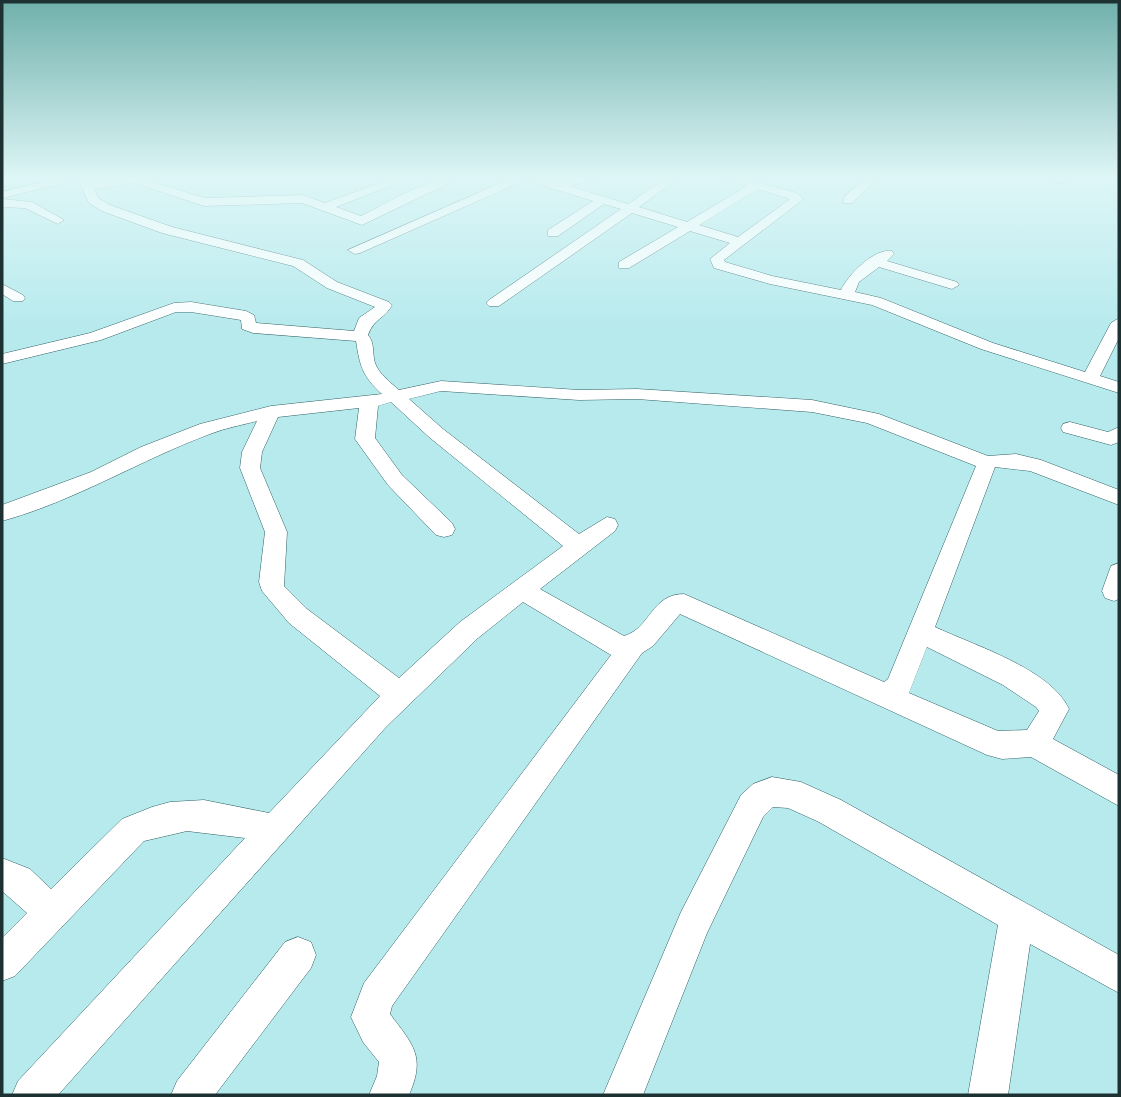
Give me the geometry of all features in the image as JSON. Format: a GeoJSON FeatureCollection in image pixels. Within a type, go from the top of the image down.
{"type":"FeatureCollection","features":[{"type":"Feature","properties":{"kind":"street"},"geometry":{"type":"LineString","coordinates":[[162,228],[298,262],[332,285],[384,305],[381,311],[365,321],[360,336]]}},
{"type":"Feature","properties":{"kind":"street"},"geometry":{"type":"LineString","coordinates":[[355,250],[405,228]]}},
{"type":"Feature","properties":{"kind":"street"},"geometry":{"type":"LineString","coordinates":[[553,233],[560,228]]}},
{"type":"Feature","properties":{"kind":"street"},"geometry":{"type":"LineString","coordinates":[[494,303],[602,228]]}},
{"type":"Feature","properties":{"kind":"street"},"geometry":{"type":"LineString","coordinates":[[624,265],[685,228]]}},
{"type":"Feature","properties":{"kind":"street"},"geometry":{"type":"LineString","coordinates":[[696,228],[738,241]]}},
{"type":"Feature","properties":{"kind":"street"},"geometry":{"type":"LineString","coordinates":[[756,228],[716,262],[770,280],[876,301],[967,339],[1119,388]]}},
{"type":"Feature","properties":{"kind":"street"},"geometry":{"type":"LineString","coordinates":[[846,295],[853,280],[891,252]]}},
{"type":"Feature","properties":{"kind":"street"},"geometry":{"type":"LineString","coordinates":[[877,262],[952,285]]}},
{"type":"Feature","properties":{"kind":"street"},"geometry":{"type":"LineString","coordinates":[[2,288],[18,298]]}},
{"type":"Feature","properties":{"kind":"street"},"geometry":{"type":"LineString","coordinates":[[2,359],[76,342],[183,307],[246,316],[246,324],[253,328],[360,336],[364,339],[371,373],[436,433],[579,546]]}},
{"type":"Feature","properties":{"kind":"street"},"geometry":{"type":"LineString","coordinates":[[1090,378],[1119,323]]}},
{"type":"Feature","properties":{"kind":"street"},"geometry":{"type":"LineString","coordinates":[[2,513],[98,477],[183,437],[228,422],[271,412],[369,402],[453,386],[529,393],[638,394],[812,406],[872,418],[987,463]]}},
{"type":"Feature","properties":{"kind":"street"},"geometry":{"type":"LineString","coordinates":[[369,402],[365,439],[395,480],[444,529]]}},
{"type":"Feature","properties":{"kind":"street"},"geometry":{"type":"LineString","coordinates":[[271,412],[252,452],[250,468],[276,532],[271,582],[274,591],[298,617],[400,695]]}},
{"type":"Feature","properties":{"kind":"street"},"geometry":{"type":"LineString","coordinates":[[1070,428],[1111,439],[1119,433]]}},
{"type":"Feature","properties":{"kind":"street"},"geometry":{"type":"LineString","coordinates":[[883,694],[894,693],[900,686],[987,463],[1005,459],[1023,462],[1119,498]]}},
{"type":"Feature","properties":{"kind":"street"},"geometry":{"type":"LineString","coordinates":[[32,1095],[400,695],[469,630],[607,525]]}},
{"type":"Feature","properties":{"kind":"street"},"geometry":{"type":"LineString","coordinates":[[522,590],[621,648],[642,642],[674,604],[684,604],[997,745],[1012,747],[1021,742],[1035,744],[1119,791]]}},
{"type":"Feature","properties":{"kind":"street"},"geometry":{"type":"LineString","coordinates":[[920,632],[1016,679],[1049,700],[1055,709],[1035,744]]}},
{"type":"Feature","properties":{"kind":"street"},"geometry":{"type":"LineString","coordinates":[[390,1095],[400,1070],[399,1056],[394,1046],[376,1030],[370,1017],[377,996],[632,647]]}},
{"type":"Feature","properties":{"kind":"street"},"geometry":{"type":"LineString","coordinates":[[624,1095],[693,924],[752,806],[761,795],[771,791],[804,799],[867,832],[1119,975]]}},
{"type":"Feature","properties":{"kind":"street"},"geometry":{"type":"LineString","coordinates":[[2,962],[133,830],[149,823],[202,814],[274,830]]}},
{"type":"Feature","properties":{"kind":"street"},"geometry":{"type":"LineString","coordinates":[[2,874],[18,881],[51,913]]}},
{"type":"Feature","properties":{"kind":"street"},"geometry":{"type":"LineString","coordinates":[[988,1095],[1017,917]]}},
{"type":"Feature","properties":{"kind":"street"},"geometry":{"type":"LineString","coordinates":[[191,1095],[298,955]]}}]}
